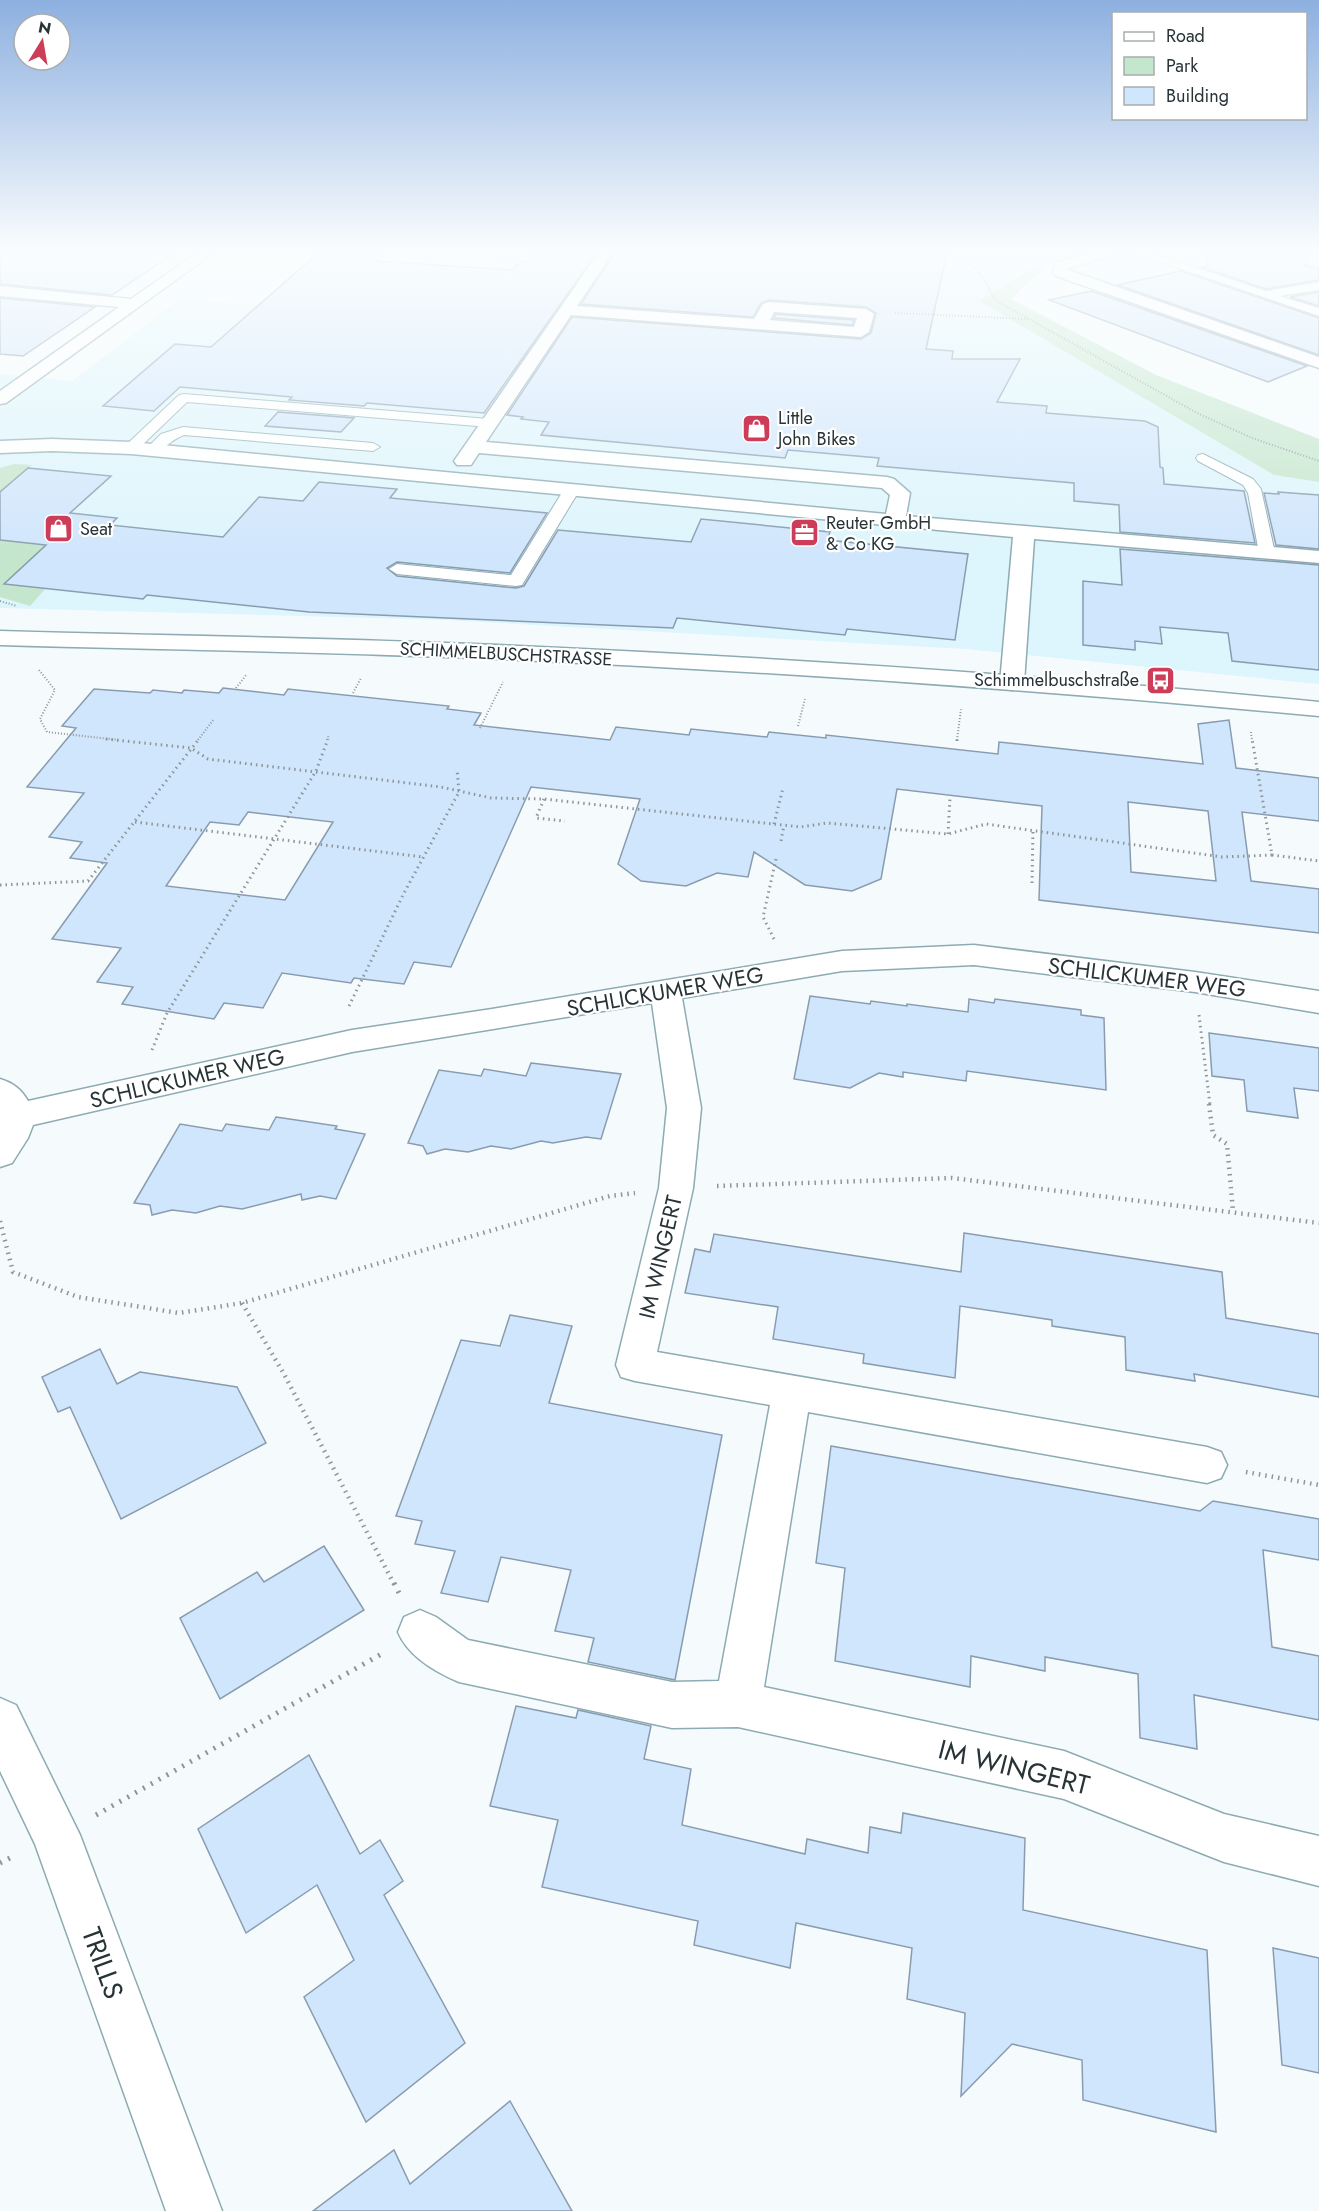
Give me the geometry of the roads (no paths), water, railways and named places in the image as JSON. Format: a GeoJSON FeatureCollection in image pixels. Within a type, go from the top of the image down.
{"type":"FeatureCollection","features":[{"type":"Feature","properties":{"kind":"street"},"geometry":{"type":"LineString","coordinates":[[0,399],[68,351]]}},
{"type":"Feature","properties":{"kind":"street"},"geometry":{"type":"LineString","coordinates":[[451,480],[538,351]]}},
{"type":"Feature","properties":{"kind":"street"},"geometry":{"type":"LineString","coordinates":[[1285,351],[1319,363]]}},
{"type":"Feature","properties":{"kind":"street"},"geometry":{"type":"LineString","coordinates":[[0,447],[52,445],[130,448],[895,521],[1319,557]]}},
{"type":"Feature","properties":{"kind":"street"},"geometry":{"type":"LineString","coordinates":[[474,447],[887,483],[900,493],[895,521]]}},
{"type":"Feature","properties":{"kind":"street"},"geometry":{"type":"LineString","coordinates":[[1012,683],[1024,532]]}},
{"type":"Feature","properties":{"kind":"street","name":"SCHIMMELBUSCHSTRASSE"},"geometry":{"type":"LineString","coordinates":[[0,638],[517,653],[1012,683],[1246,701],[1319,709]]}},
{"type":"Feature","properties":{"kind":"street","name":"SCHLICKUMER WEG"},"geometry":{"type":"LineString","coordinates":[[9,1104],[137,1089],[352,1041],[842,961],[974,955],[1195,982],[1319,1002]]}},
{"type":"Feature","properties":{"kind":"street","name":"IM WINGERT"},"geometry":{"type":"LineString","coordinates":[[665,991],[684,1108],[676,1188],[635,1365],[1207,1465]]}},
{"type":"Feature","properties":{"kind":"street"},"geometry":{"type":"LineString","coordinates":[[0,1154],[13,1137],[9,1104]]}},
{"type":"Feature","properties":{"kind":"street"},"geometry":{"type":"LineString","coordinates":[[738,1704],[792,1392]]}},
{"type":"Feature","properties":{"kind":"street","name":"IM WINGERT"},"geometry":{"type":"LineString","coordinates":[[420,1632],[459,1660],[672,1705],[738,1704],[1064,1775],[1224,1838],[1319,1861]]}},
{"type":"Feature","properties":{"kind":"street","name":"TRILLS"},"geometry":{"type":"LineString","coordinates":[[0,1721],[56,1835],[194,2211]]}},
{"type":"Feature","properties":{"kind":"lane"},"geometry":{"type":"LineString","coordinates":[[130,448],[184,398],[489,423]]}},
{"type":"Feature","properties":{"kind":"lane"},"geometry":{"type":"LineString","coordinates":[[354,470],[399,416]]}},
{"type":"Feature","properties":{"kind":"lane"},"geometry":{"type":"LineString","coordinates":[[152,450],[166,437],[190,431],[379,439]]}},
{"type":"Feature","properties":{"kind":"lane"},"geometry":{"type":"LineString","coordinates":[[1203,458],[1248,482],[1256,492],[1267,553]]}},
{"type":"Feature","properties":{"kind":"lane"},"geometry":{"type":"LineString","coordinates":[[397,569],[516,581],[570,491]]}},
{"type":"Feature","properties":{"kind":"place","name":"Little John Bikes"},"geometry":{"type":"Point","coordinates":[757,428]}},
{"type":"Feature","properties":{"kind":"place","name":"Seat"},"geometry":{"type":"Point","coordinates":[59,529]}},
{"type":"Feature","properties":{"kind":"place","name":"Reuter GmbH & Co KG"},"geometry":{"type":"Point","coordinates":[805,533]}},
{"type":"Feature","properties":{"kind":"place","name":"Schimmelbuschstraße"},"geometry":{"type":"Point","coordinates":[1160,680]}}]}
